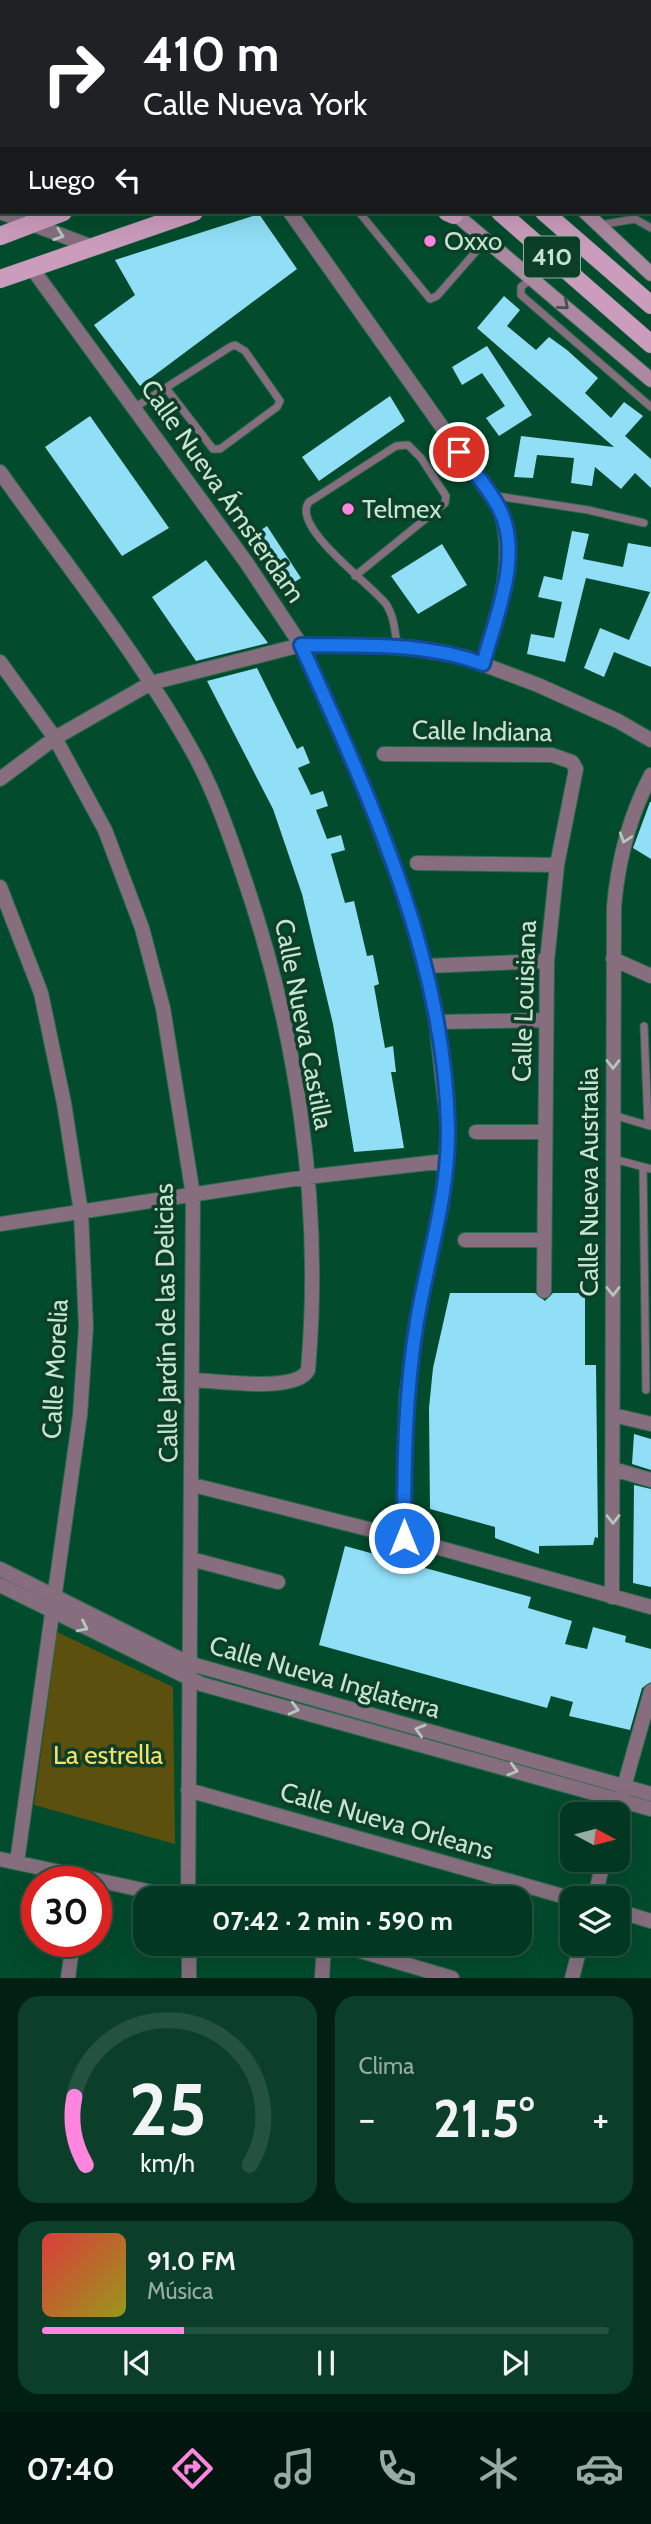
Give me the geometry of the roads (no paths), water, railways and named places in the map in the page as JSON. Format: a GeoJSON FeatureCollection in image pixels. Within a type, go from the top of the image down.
{"type":"FeatureCollection","features":[{"type":"Feature","properties":{"kind":"main road"},"geometry":{"type":"LineString","coordinates":[[0,236],[54,214]]}},
{"type":"Feature","properties":{"kind":"main road"},"geometry":{"type":"LineString","coordinates":[[142,229],[167,214]]}},
{"type":"Feature","properties":{"kind":"main road"},"geometry":{"type":"LineString","coordinates":[[0,279],[188,214]]}},
{"type":"Feature","properties":{"kind":"main road"},"geometry":{"type":"LineString","coordinates":[[452,214],[487,239],[651,380]]}},
{"type":"Feature","properties":{"kind":"main road","name":"410"},"geometry":{"type":"LineString","coordinates":[[501,214],[651,344]]}},
{"type":"Feature","properties":{"kind":"main road","name":"410"},"geometry":{"type":"LineString","coordinates":[[546,214],[651,305]]}},
{"type":"Feature","properties":{"kind":"main road"},"geometry":{"type":"LineString","coordinates":[[587,214],[651,274]]}},
{"type":"Feature","properties":{"kind":"street"},"geometry":{"type":"LineString","coordinates":[[4,214],[90,246]]}},
{"type":"Feature","properties":{"kind":"street"},"geometry":{"type":"LineString","coordinates":[[291,214],[500,509],[506,527],[507,573],[483,664]]}},
{"type":"Feature","properties":{"kind":"street","name":"Calle Nueva Ámsterdam"},"geometry":{"type":"LineString","coordinates":[[31,267],[246,562],[301,645],[355,765],[402,890],[426,966],[436,1022],[448,1128],[442,1205],[417,1318],[408,1386],[404,1538]]}},
{"type":"Feature","properties":{"kind":"street","name":"Calle Nueva Castilla"},"geometry":{"type":"LineString","coordinates":[[0,472],[151,683],[196,757],[229,834],[263,931],[296,1087],[312,1216],[309,1353],[305,1376],[284,1384],[193,1380]]}},
{"type":"Feature","properties":{"kind":"street"},"geometry":{"type":"LineString","coordinates":[[0,779],[55,738],[151,683],[301,645],[397,646],[464,657],[618,721],[651,740]]}},
{"type":"Feature","properties":{"kind":"street","name":"Calle Jardín de las Delicias"},"geometry":{"type":"LineString","coordinates":[[0,662],[55,738],[104,830],[142,928],[163,1008],[193,1195],[193,1485],[186,1886]]}},
{"type":"Feature","properties":{"kind":"street","name":"Calle Indiana"},"geometry":{"type":"LineString","coordinates":[[384,754],[552,755],[564,758],[575,766]]}},
{"type":"Feature","properties":{"kind":"street","name":"Calle Louisiana"},"geometry":{"type":"LineString","coordinates":[[544,1291],[544,1020],[547,961],[557,865],[576,776],[575,766]]}},
{"type":"Feature","properties":{"kind":"street","name":"Calle Nueva Australia"},"geometry":{"type":"LineString","coordinates":[[612,1597],[614,907],[622,847],[651,775]]}},
{"type":"Feature","properties":{"kind":"street"},"geometry":{"type":"LineString","coordinates":[[417,863],[557,865]]}},
{"type":"Feature","properties":{"kind":"street","name":"Calle Morelia"},"geometry":{"type":"LineString","coordinates":[[0,887],[41,993],[64,1103],[81,1212],[84,1370],[72,1480],[53,1596],[17,1862]]}},
{"type":"Feature","properties":{"kind":"street"},"geometry":{"type":"LineString","coordinates":[[613,959],[651,976]]}},
{"type":"Feature","properties":{"kind":"street"},"geometry":{"type":"LineString","coordinates":[[426,966],[547,961]]}},
{"type":"Feature","properties":{"kind":"street"},"geometry":{"type":"LineString","coordinates":[[436,1022],[544,1020]]}},
{"type":"Feature","properties":{"kind":"street"},"geometry":{"type":"LineString","coordinates":[[476,1132],[545,1132]]}},
{"type":"Feature","properties":{"kind":"street"},"geometry":{"type":"LineString","coordinates":[[0,1224],[307,1177],[446,1161]]}},
{"type":"Feature","properties":{"kind":"street"},"geometry":{"type":"LineString","coordinates":[[465,1240],[543,1240]]}},
{"type":"Feature","properties":{"kind":"street"},"geometry":{"type":"LineString","coordinates":[[613,1415],[651,1424]]}},
{"type":"Feature","properties":{"kind":"street"},"geometry":{"type":"LineString","coordinates":[[613,1469],[651,1480]]}},
{"type":"Feature","properties":{"kind":"street"},"geometry":{"type":"LineString","coordinates":[[193,1485],[404,1538],[651,1607]]}},
{"type":"Feature","properties":{"kind":"street"},"geometry":{"type":"LineString","coordinates":[[191,1559],[278,1582]]}},
{"type":"Feature","properties":{"kind":"street","name":"Calle Nueva Inglaterra"},"geometry":{"type":"LineString","coordinates":[[0,1569],[188,1663],[620,1801],[651,1794]]}},
{"type":"Feature","properties":{"kind":"street","name":"Calle Nueva Inglaterra"},"geometry":{"type":"LineString","coordinates":[[0,1585],[188,1679],[651,1809]]}},
{"type":"Feature","properties":{"kind":"street"},"geometry":{"type":"LineString","coordinates":[[620,1801],[651,1691]]}},
{"type":"Feature","properties":{"kind":"street","name":"Calle Nueva Orleans"},"geometry":{"type":"LineString","coordinates":[[188,1790],[560,1895]]}},
{"type":"Feature","properties":{"kind":"street"},"geometry":{"type":"LineString","coordinates":[[0,1859],[33,1866]]}},
{"type":"Feature","properties":{"kind":"street"},"geometry":{"type":"LineString","coordinates":[[112,1884],[133,1888]]}},
{"type":"Feature","properties":{"kind":"street"},"geometry":{"type":"LineString","coordinates":[[630,1915],[651,1921]]}},
{"type":"Feature","properties":{"kind":"street"},"geometry":{"type":"LineString","coordinates":[[189,1956],[189,1978]]}},
{"type":"Feature","properties":{"kind":"street"},"geometry":{"type":"LineString","coordinates":[[322,1978],[323,1956]]}},
{"type":"Feature","properties":{"kind":"street"},"geometry":{"type":"LineString","coordinates":[[378,1956],[452,1978]]}},
{"type":"Feature","properties":{"kind":"street"},"geometry":{"type":"LineString","coordinates":[[572,1978],[578,1956]]}},
{"type":"Feature","properties":{"kind":"street"},"geometry":{"type":"LineString","coordinates":[[68,1978],[71,1957]]}},
{"type":"Feature","properties":{"kind":"lane"},"geometry":{"type":"LineString","coordinates":[[361,214],[430,299],[437,296],[487,239]]}},
{"type":"Feature","properties":{"kind":"lane"},"geometry":{"type":"LineString","coordinates":[[597,225],[639,219],[651,228]]}},
{"type":"Feature","properties":{"kind":"lane"},"geometry":{"type":"LineString","coordinates":[[533,278],[521,287],[521,295],[651,407]]}},
{"type":"Feature","properties":{"kind":"lane"},"geometry":{"type":"LineString","coordinates":[[134,408],[166,387],[235,345],[245,351],[280,401],[277,407],[220,449],[213,449],[166,387]]}},
{"type":"Feature","properties":{"kind":"lane"},"geometry":{"type":"LineString","coordinates":[[355,576],[445,502],[446,496],[421,458],[408,445],[396,446],[305,506],[306,520],[355,576],[383,600],[390,610],[397,646]]}},
{"type":"Feature","properties":{"kind":"lane"},"geometry":{"type":"LineString","coordinates":[[490,495],[588,510],[644,523]]}},
{"type":"Feature","properties":{"kind":"lane"},"geometry":{"type":"LineString","coordinates":[[613,1115],[650,1125],[644,1026]]}},
{"type":"Feature","properties":{"kind":"lane"},"geometry":{"type":"LineString","coordinates":[[613,1159],[647,1168],[646,1390]]}},
{"type":"Feature","properties":{"kind":"place","name":"Oxxo"},"geometry":{"type":"Point","coordinates":[430,241]}},
{"type":"Feature","properties":{"kind":"place","name":"Telmex"},"geometry":{"type":"Point","coordinates":[348,509]}},
{"type":"Feature","properties":{"kind":"park label","name":"La estrella"},"geometry":{"type":"Point","coordinates":[108,1755]}}]}
